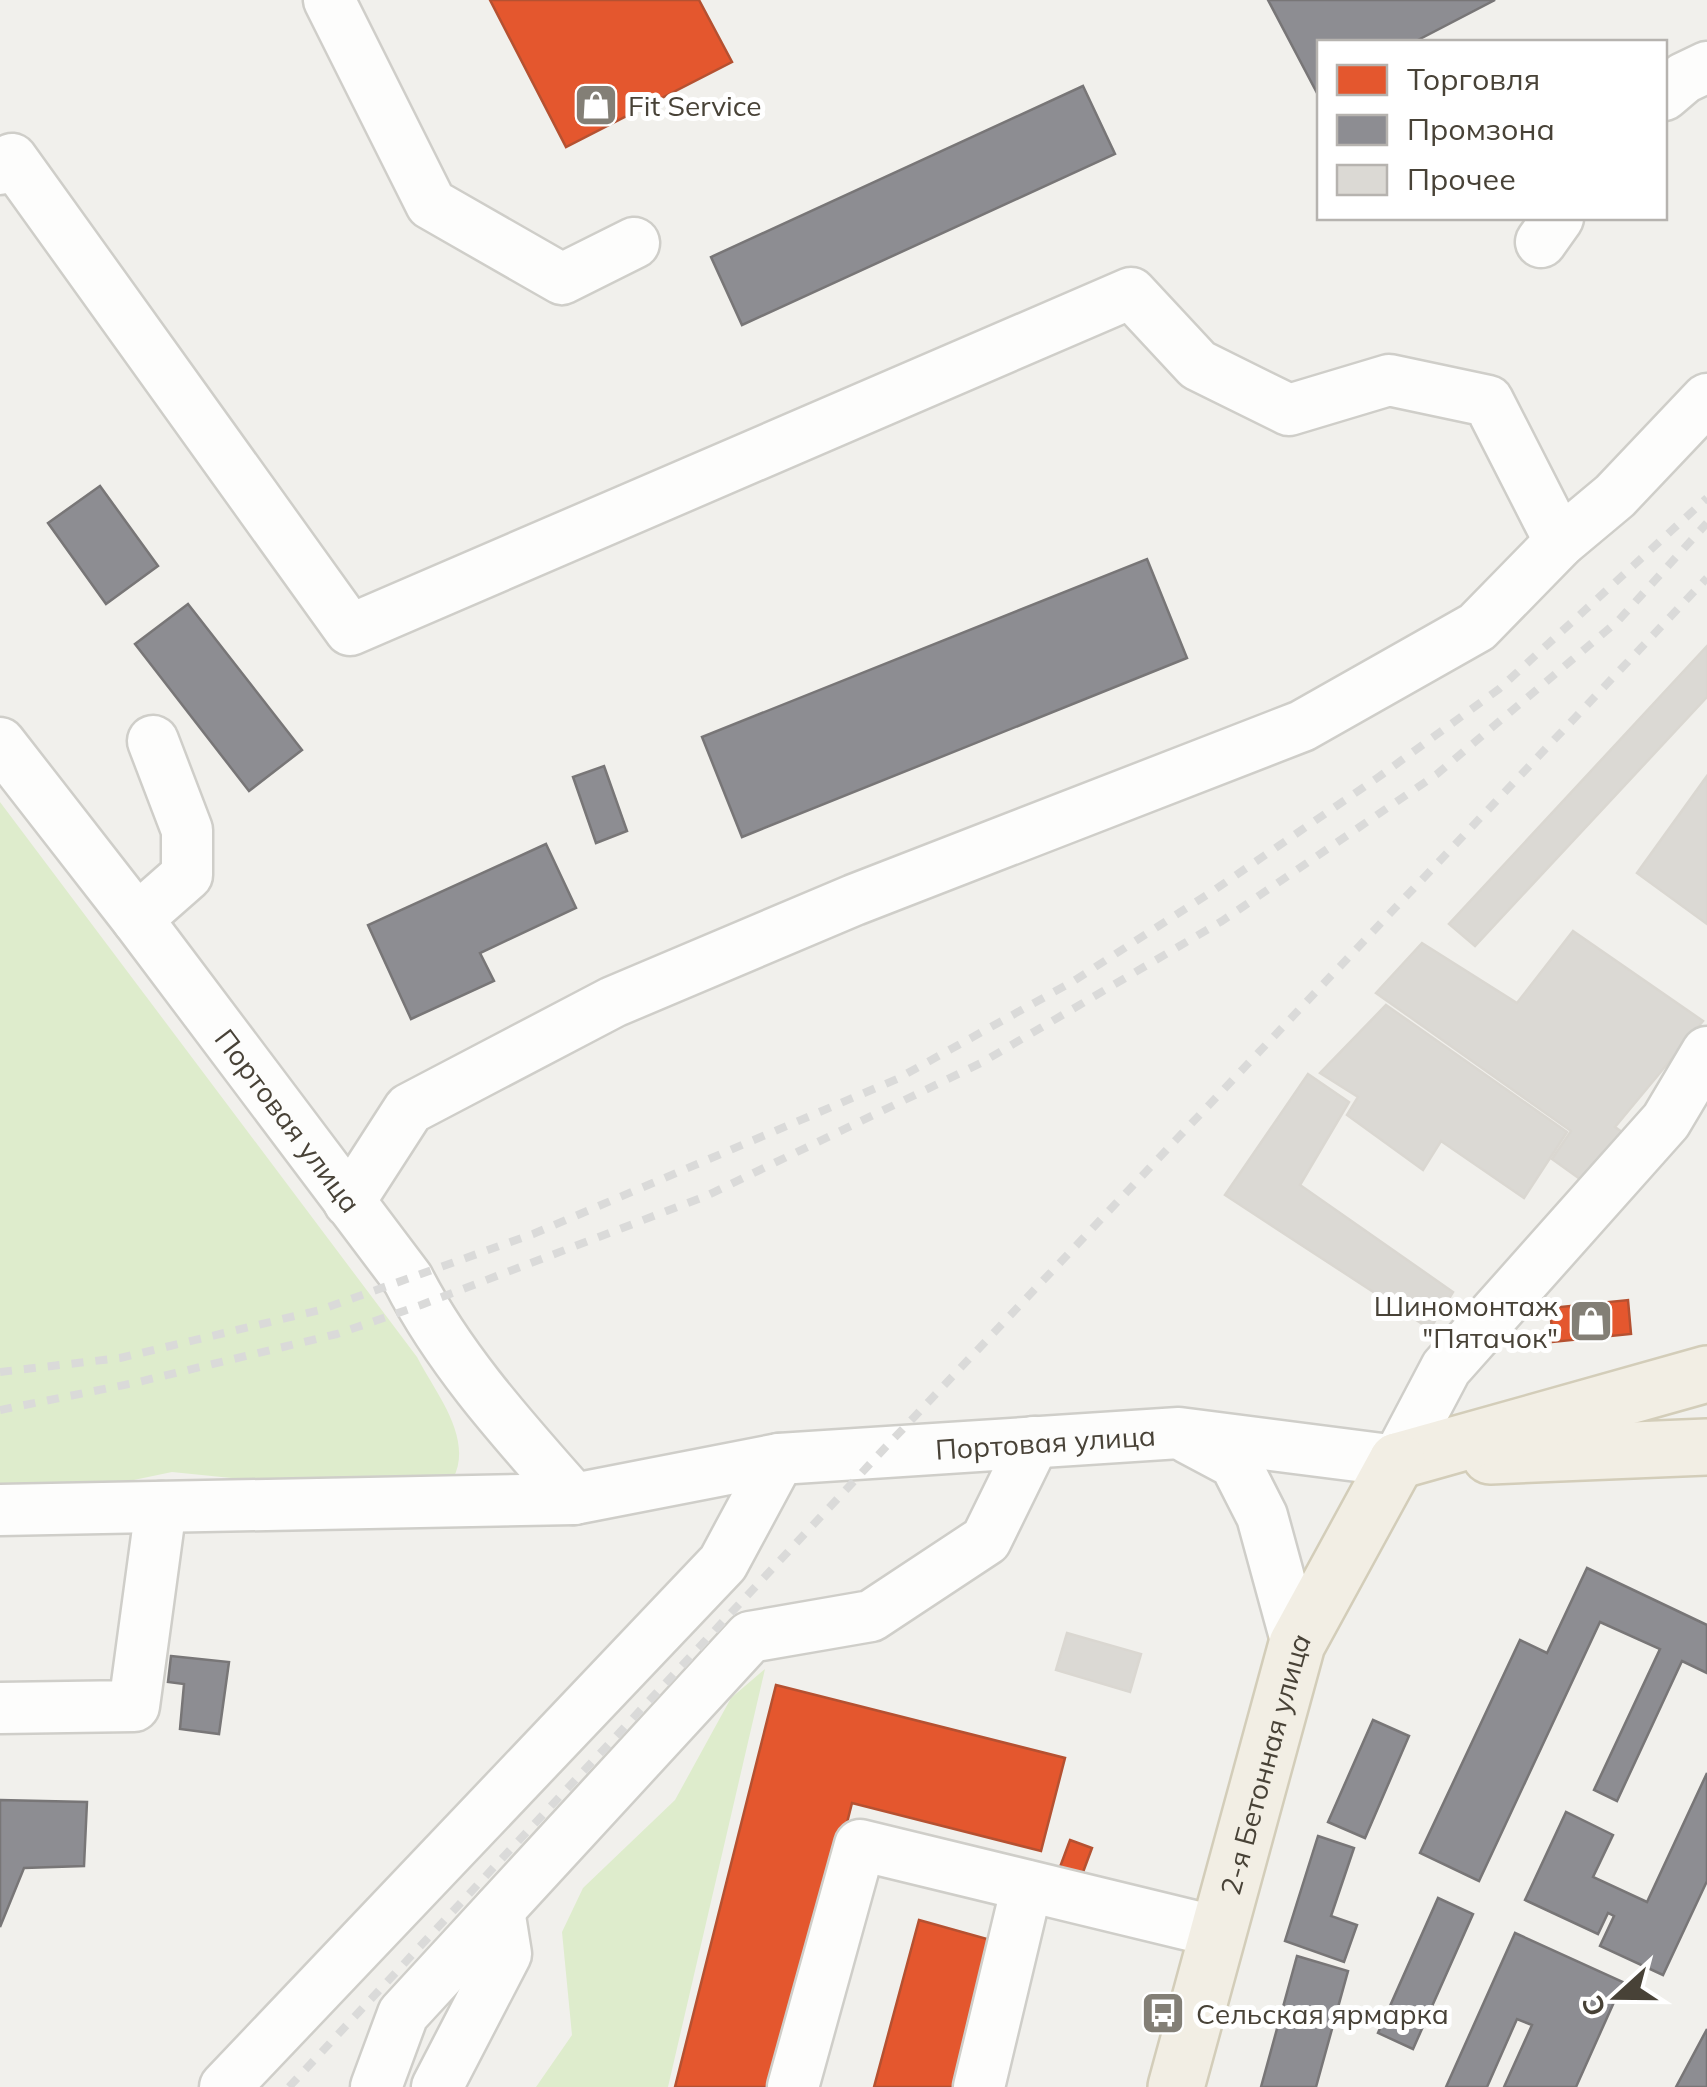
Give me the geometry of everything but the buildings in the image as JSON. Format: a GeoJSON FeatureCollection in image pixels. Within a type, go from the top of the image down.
{"type":"FeatureCollection","features":[{"type":"Feature","properties":{"kind":"main road","name":"Портовая улица"},"geometry":{"type":"LineString","coordinates":[[1397,1460],[1705,1374]]}},
{"type":"Feature","properties":{"kind":"main road"},"geometry":{"type":"LineString","coordinates":[[1705,1374],[1689,1402],[1692,1425],[1707,1444]]}},
{"type":"Feature","properties":{"kind":"main road","name":"Портовая улица"},"geometry":{"type":"LineString","coordinates":[[1397,1460],[1707,1444]]}},
{"type":"Feature","properties":{"kind":"main road","name":"2-я Бетонная улица"},"geometry":{"type":"LineString","coordinates":[[1176,2087],[1297,1644],[1397,1460]]}},
{"type":"Feature","properties":{"kind":"street"},"geometry":{"type":"LineString","coordinates":[[330,0],[431,204],[562,280],[634,244]]}},
{"type":"Feature","properties":{"kind":"street"},"geometry":{"type":"LineString","coordinates":[[1667,92],[1684,78],[1707,67]]}},
{"type":"Feature","properties":{"kind":"street"},"geometry":{"type":"LineString","coordinates":[[0,169],[12,160],[350,630],[1131,292],[1198,365],[1289,410],[1389,380],[1488,401],[1560,542]]}},
{"type":"Feature","properties":{"kind":"street"},"geometry":{"type":"LineString","coordinates":[[349,1202],[409,1110],[630,995],[854,900],[1302,726],[1478,626],[1560,542],[1615,496],[1707,399]]}},
{"type":"Feature","properties":{"kind":"street"},"geometry":{"type":"LineString","coordinates":[[137,919],[187,875],[187,830],[153,741]]}},
{"type":"Feature","properties":{"kind":"street","name":"Портовая улица"},"geometry":{"type":"LineString","coordinates":[[0,743],[408,1280],[500,1415],[574,1499]]}},
{"type":"Feature","properties":{"kind":"street"},"geometry":{"type":"LineString","coordinates":[[1397,1460],[1446,1368],[1666,1121],[1707,1052]]}},
{"type":"Feature","properties":{"kind":"street"},"geometry":{"type":"LineString","coordinates":[[1179,1433],[1235,1463],[1262,1516],[1297,1644]]}},
{"type":"Feature","properties":{"kind":"street","name":"Портовая улица"},"geometry":{"type":"LineString","coordinates":[[0,1510],[574,1499],[779,1459],[1179,1433],[1397,1460]]}},
{"type":"Feature","properties":{"kind":"street"},"geometry":{"type":"LineString","coordinates":[[376,2087],[404,2014],[750,1638],[871,1616],[986,1540],[1034,1442]]}},
{"type":"Feature","properties":{"kind":"street"},"geometry":{"type":"LineString","coordinates":[[225,2087],[723,1562],[779,1459]]}},
{"type":"Feature","properties":{"kind":"street"},"geometry":{"type":"LineString","coordinates":[[0,1708],[134,1706],[161,1507]]}},
{"type":"Feature","properties":{"kind":"street"},"geometry":{"type":"LineString","coordinates":[[793,2087],[860,1845],[1218,1932]]}},
{"type":"Feature","properties":{"kind":"street"},"geometry":{"type":"LineString","coordinates":[[979,2087],[1028,1886]]}},
{"type":"Feature","properties":{"kind":"street"},"geometry":{"type":"LineString","coordinates":[[437,2087],[506,1954],[500,1910]]}},
{"type":"Feature","properties":{"kind":"green space"},"geometry":{"type":"Polygon","coordinates":[[[0,802],[417,1357],[456,1432],[458,1464],[453,1479],[310,1486],[172,1472],[105,1486],[0,1489],[0,802]]]}},
{"type":"Feature","properties":{"kind":"green space"},"geometry":{"type":"Polygon","coordinates":[[[765,1669],[668,2087],[536,2087],[572,2035],[562,1932],[583,1888],[675,1800],[731,1698],[765,1669]]]}},
{"type":"Feature","properties":{"kind":"railway"},"geometry":{"type":"LineString","coordinates":[[0,1372],[120,1358],[320,1310],[533,1234],[897,1079],[1072,982],[1380,776],[1499,689],[1707,498]]}},
{"type":"Feature","properties":{"kind":"railway"},"geometry":{"type":"LineString","coordinates":[[0,1410],[134,1383],[337,1334],[421,1305],[706,1196],[981,1063],[1222,921],[1437,774],[1618,621],[1707,523]]}},
{"type":"Feature","properties":{"kind":"railway"},"geometry":{"type":"LineString","coordinates":[[289,2087],[882,1451],[1707,578]]}},
{"type":"Feature","properties":{"kind":"place","name":"Fit Service"},"geometry":{"type":"Point","coordinates":[596,105]}},
{"type":"Feature","properties":{"kind":"place","name":"Шиномонтаж \"Пятачок\""},"geometry":{"type":"Point","coordinates":[1591,1321]}},
{"type":"Feature","properties":{"kind":"place","name":"Сельская ярмарка"},"geometry":{"type":"Point","coordinates":[1163,2013]}}]}
